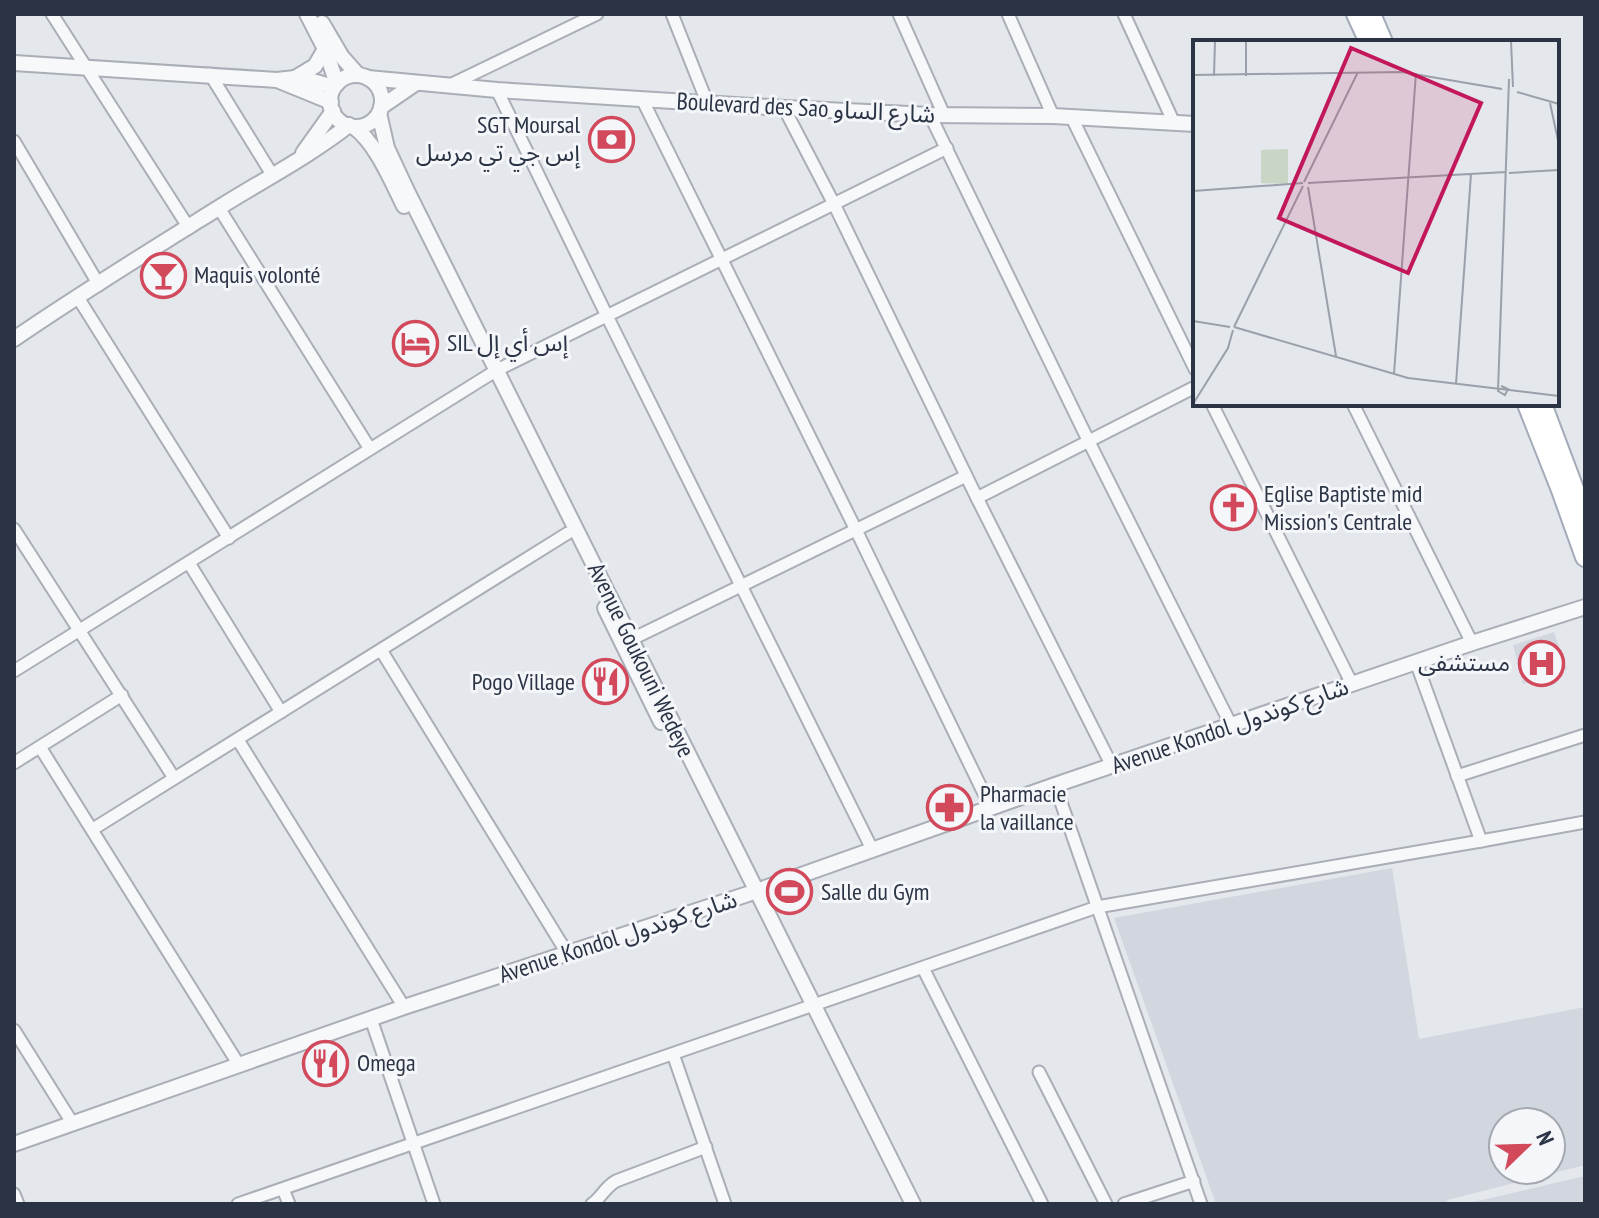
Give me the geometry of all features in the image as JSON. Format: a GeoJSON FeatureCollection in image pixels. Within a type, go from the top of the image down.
{"type":"FeatureCollection","features":[{"type":"Feature","properties":{"kind":"main road"},"geometry":{"type":"LineString","coordinates":[[1356,14],[1368,40]]}},
{"type":"Feature","properties":{"kind":"main road"},"geometry":{"type":"LineString","coordinates":[[1371,14],[1382,40]]}},
{"type":"Feature","properties":{"kind":"main road"},"geometry":{"type":"LineString","coordinates":[[1528,406],[1585,557]]}},
{"type":"Feature","properties":{"kind":"main road"},"geometry":{"type":"LineString","coordinates":[[1543,406],[1585,518]]}},
{"type":"Feature","properties":{"kind":"street"},"geometry":{"type":"LineString","coordinates":[[52,14],[189,228]]}},
{"type":"Feature","properties":{"kind":"street"},"geometry":{"type":"LineString","coordinates":[[307,14],[325,49],[337,117],[351,126]]}},
{"type":"Feature","properties":{"kind":"street"},"geometry":{"type":"LineString","coordinates":[[317,14],[346,62],[380,90],[380,110]]}},
{"type":"Feature","properties":{"kind":"street"},"geometry":{"type":"LineString","coordinates":[[448,86],[597,14]]}},
{"type":"Feature","properties":{"kind":"street"},"geometry":{"type":"LineString","coordinates":[[672,14],[707,102]]}},
{"type":"Feature","properties":{"kind":"street"},"geometry":{"type":"LineString","coordinates":[[899,14],[947,148],[1089,442],[1231,725]]}},
{"type":"Feature","properties":{"kind":"street"},"geometry":{"type":"LineString","coordinates":[[1008,14],[1053,116]]}},
{"type":"Feature","properties":{"kind":"street"},"geometry":{"type":"LineString","coordinates":[[1124,14],[1174,123]]}},
{"type":"Feature","properties":{"kind":"street"},"geometry":{"type":"LineString","coordinates":[[277,80],[295,78],[315,66],[325,49]]}},
{"type":"Feature","properties":{"kind":"street"},"geometry":{"type":"LineString","coordinates":[[14,63],[277,80],[334,96]]}},
{"type":"Feature","properties":{"kind":"street"},"geometry":{"type":"LineString","coordinates":[[210,74],[273,176]]}},
{"type":"Feature","properties":{"kind":"street"},"geometry":{"type":"LineString","coordinates":[[300,158],[347,77],[363,76]]}},
{"type":"Feature","properties":{"kind":"street","name":"Boulevard des Sao شارع الساو"},"geometry":{"type":"LineString","coordinates":[[363,76],[497,90],[784,108],[937,115],[1053,116],[1193,124]]}},
{"type":"Feature","properties":{"kind":"street"},"geometry":{"type":"LineString","coordinates":[[295,78],[334,96]]}},
{"type":"Feature","properties":{"kind":"street"},"geometry":{"type":"LineString","coordinates":[[14,338],[351,126],[371,122],[380,110],[416,83]]}},
{"type":"Feature","properties":{"kind":"street"},"geometry":{"type":"LineString","coordinates":[[497,90],[872,849]]}},
{"type":"Feature","properties":{"kind":"street"},"geometry":{"type":"LineString","coordinates":[[642,99],[991,808]]}},
{"type":"Feature","properties":{"kind":"street"},"geometry":{"type":"LineString","coordinates":[[784,108],[1112,766]]}},
{"type":"Feature","properties":{"kind":"street","name":"Avenue Goukouni Wedeye"},"geometry":{"type":"LineString","coordinates":[[380,110],[387,148],[568,533],[627,642]]}},
{"type":"Feature","properties":{"kind":"street"},"geometry":{"type":"LineString","coordinates":[[1072,118],[1193,365]]}},
{"type":"Feature","properties":{"kind":"street","name":"Avenue Goukouni Wedeye"},"geometry":{"type":"LineString","coordinates":[[351,126],[367,139],[375,151],[493,372],[809,1007],[913,1204]]}},
{"type":"Feature","properties":{"kind":"street"},"geometry":{"type":"LineString","coordinates":[[14,141],[99,285]]}},
{"type":"Feature","properties":{"kind":"street"},"geometry":{"type":"LineString","coordinates":[[14,671],[493,372],[947,148]]}},
{"type":"Feature","properties":{"kind":"street"},"geometry":{"type":"LineString","coordinates":[[219,208],[370,449]]}},
{"type":"Feature","properties":{"kind":"street"},"geometry":{"type":"LineString","coordinates":[[77,296],[229,538]]}},
{"type":"Feature","properties":{"kind":"street"},"geometry":{"type":"LineString","coordinates":[[977,498],[1193,388]]}},
{"type":"Feature","properties":{"kind":"street"},"geometry":{"type":"LineString","coordinates":[[1213,406],[1352,684]]}},
{"type":"Feature","properties":{"kind":"street"},"geometry":{"type":"LineString","coordinates":[[1354,406],[1472,643]]}},
{"type":"Feature","properties":{"kind":"street"},"geometry":{"type":"LineString","coordinates":[[627,642],[966,476]]}},
{"type":"Feature","properties":{"kind":"street"},"geometry":{"type":"LineString","coordinates":[[14,529],[174,778]]}},
{"type":"Feature","properties":{"kind":"street"},"geometry":{"type":"LineString","coordinates":[[93,829],[568,533]]}},
{"type":"Feature","properties":{"kind":"street"},"geometry":{"type":"LineString","coordinates":[[189,563],[281,712]]}},
{"type":"Feature","properties":{"kind":"street","name":"Avenue Kondol شارع كوندول"},"geometry":{"type":"LineString","coordinates":[[14,1144],[404,1007],[752,893],[1055,785],[1585,607]]}},
{"type":"Feature","properties":{"kind":"street"},"geometry":{"type":"LineString","coordinates":[[381,650],[567,953]]}},
{"type":"Feature","properties":{"kind":"street"},"geometry":{"type":"LineString","coordinates":[[1416,662],[1481,841]]}},
{"type":"Feature","properties":{"kind":"street"},"geometry":{"type":"LineString","coordinates":[[14,763],[122,695]]}},
{"type":"Feature","properties":{"kind":"street"},"geometry":{"type":"LineString","coordinates":[[1457,776],[1585,735]]}},
{"type":"Feature","properties":{"kind":"street"},"geometry":{"type":"LineString","coordinates":[[238,740],[404,1007]]}},
{"type":"Feature","properties":{"kind":"street"},"geometry":{"type":"LineString","coordinates":[[40,747],[239,1065]]}},
{"type":"Feature","properties":{"kind":"street"},"geometry":{"type":"LineString","coordinates":[[1055,785],[1201,1204]]}},
{"type":"Feature","properties":{"kind":"street"},"geometry":{"type":"LineString","coordinates":[[238,1204],[1097,907],[1585,822]]}},
{"type":"Feature","properties":{"kind":"street"},"geometry":{"type":"LineString","coordinates":[[923,968],[1042,1204]]}},
{"type":"Feature","properties":{"kind":"street","name":"Avenue Goukouni Wedeye"},"geometry":{"type":"LineString","coordinates":[[809,1007],[902,1204]]}},
{"type":"Feature","properties":{"kind":"street"},"geometry":{"type":"LineString","coordinates":[[371,1019],[434,1204]]}},
{"type":"Feature","properties":{"kind":"street"},"geometry":{"type":"LineString","coordinates":[[14,1030],[73,1124]]}},
{"type":"Feature","properties":{"kind":"street"},"geometry":{"type":"LineString","coordinates":[[673,1054],[725,1204]]}},
{"type":"Feature","properties":{"kind":"street"},"geometry":{"type":"LineString","coordinates":[[1039,1072],[1106,1204]]}},
{"type":"Feature","properties":{"kind":"street"},"geometry":{"type":"LineString","coordinates":[[592,1204],[608,1185],[616,1181],[706,1147]]}},
{"type":"Feature","properties":{"kind":"street"},"geometry":{"type":"LineString","coordinates":[[1124,1204],[1194,1181]]}},
{"type":"Feature","properties":{"kind":"street"},"geometry":{"type":"LineString","coordinates":[[283,1189],[289,1204]]}},
{"type":"Feature","properties":{"kind":"street"},"geometry":{"type":"LineString","coordinates":[[14,1194],[18,1204]]}},
{"type":"Feature","properties":{"kind":"shaded area","name":"مستشفى"},"geometry":{"type":"Polygon","coordinates":[[[1554,632],[1567,669],[1523,684],[1513,645],[1554,632]]]}},
{"type":"Feature","properties":{"kind":"shaded area"},"geometry":{"type":"Polygon","coordinates":[[[1392,868],[1419,1039],[1585,1007],[1585,1165],[1567,1170],[1567,1106],[1487,1106],[1487,1186],[1502,1186],[1447,1200],[1448,1204],[1216,1204],[1114,918],[1392,868]]]}},
{"type":"Feature","properties":{"kind":"shaded area"},"geometry":{"type":"Polygon","coordinates":[[[1585,1176],[1585,1204],[1465,1204],[1542,1186],[1567,1186],[1567,1180],[1585,1176]]]}},
{"type":"Feature","properties":{"kind":"place","name":"SGT Moursal إس جي تي مرسل"},"geometry":{"type":"Point","coordinates":[611,139]}},
{"type":"Feature","properties":{"kind":"place","name":"Maquis volonté"},"geometry":{"type":"Point","coordinates":[163,275]}},
{"type":"Feature","properties":{"kind":"place","name":"SIL إس أي إل"},"geometry":{"type":"Point","coordinates":[416,343]}},
{"type":"Feature","properties":{"kind":"place","name":"Eglise Baptiste mid Mission's Centrale"},"geometry":{"type":"Point","coordinates":[1233,508]}},
{"type":"Feature","properties":{"kind":"place","name":"مستشفى"},"geometry":{"type":"Point","coordinates":[1541,663]}},
{"type":"Feature","properties":{"kind":"place","name":"Pogo Village"},"geometry":{"type":"Point","coordinates":[606,682]}},
{"type":"Feature","properties":{"kind":"place","name":"Pharmacie la vaillance"},"geometry":{"type":"Point","coordinates":[949,808]}},
{"type":"Feature","properties":{"kind":"place","name":"Salle du Gym"},"geometry":{"type":"Point","coordinates":[790,892]}},
{"type":"Feature","properties":{"kind":"place","name":"Omega"},"geometry":{"type":"Point","coordinates":[326,1063]}}]}
